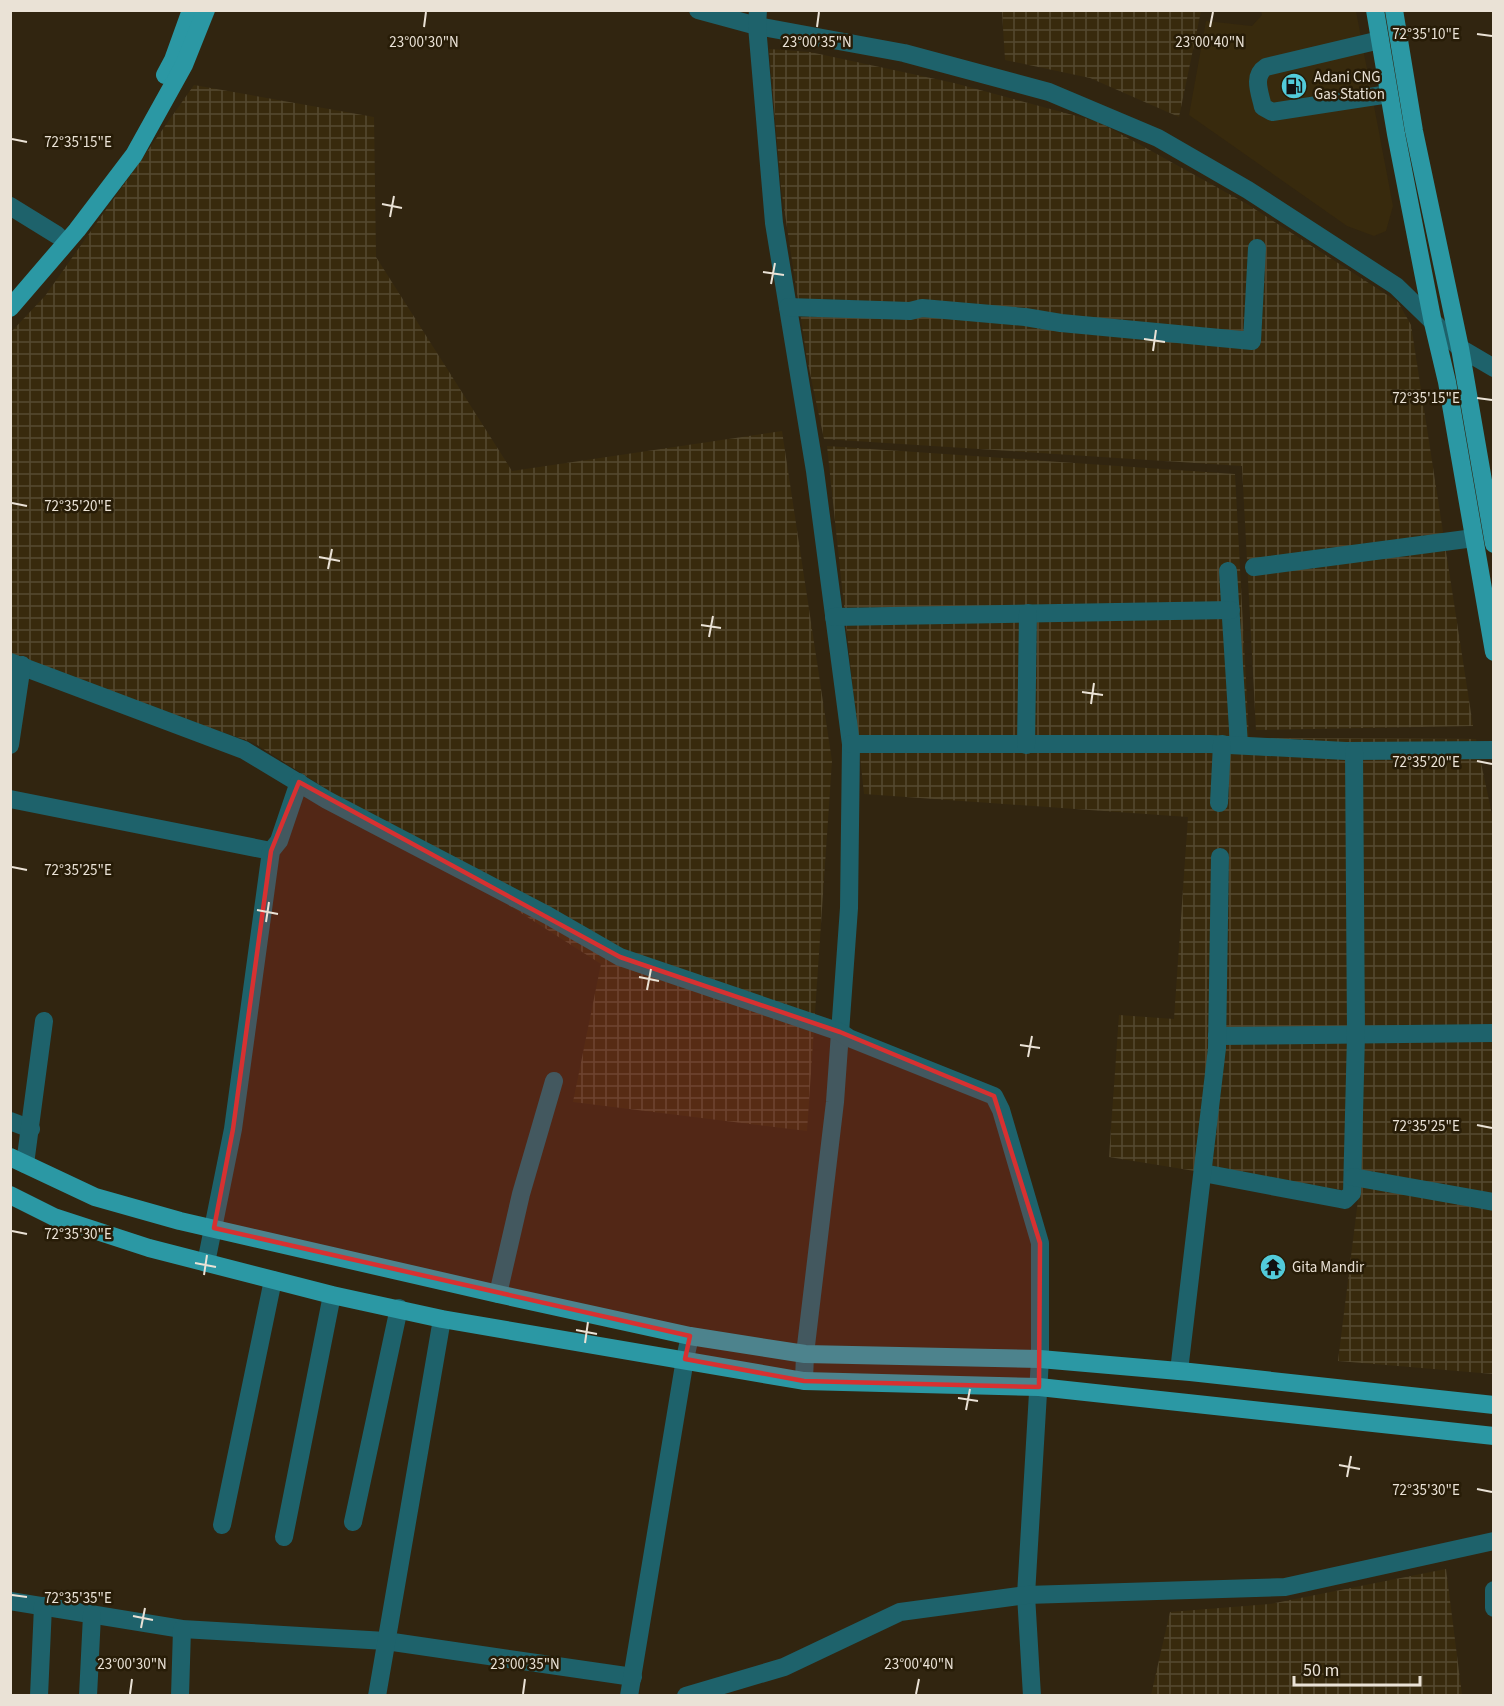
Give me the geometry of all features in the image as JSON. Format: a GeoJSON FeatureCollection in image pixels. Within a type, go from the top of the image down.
{"type":"FeatureCollection","features":[{"type":"Feature","properties":{"kind":"main road"},"geometry":{"type":"LineString","coordinates":[[10,290],[57,235],[124,148],[173,60],[192,10]]}},
{"type":"Feature","properties":{"kind":"main road"},"geometry":{"type":"LineString","coordinates":[[10,308],[78,230],[134,155],[184,65],[206,10]]}},
{"type":"Feature","properties":{"kind":"main road"},"geometry":{"type":"LineString","coordinates":[[1375,10],[1433,323],[1447,382],[1494,652]]}},
{"type":"Feature","properties":{"kind":"main road"},"geometry":{"type":"LineString","coordinates":[[1394,10],[1414,131],[1460,348],[1494,544]]}},
{"type":"Feature","properties":{"kind":"main road"},"geometry":{"type":"LineString","coordinates":[[18,1160],[95,1197],[180,1221],[690,1336],[805,1354],[1040,1359],[1179,1371],[1494,1405]]}},
{"type":"Feature","properties":{"kind":"main road"},"geometry":{"type":"LineString","coordinates":[[10,1195],[54,1217],[148,1248],[332,1295],[442,1319],[804,1381],[1039,1387],[1494,1436]]}},
{"type":"Feature","properties":{"kind":"street"},"geometry":{"type":"LineString","coordinates":[[698,10],[757,18],[904,53],[1049,92],[1158,138],[1248,190],[1396,286],[1460,348],[1494,368]]}},
{"type":"Feature","properties":{"kind":"street"},"geometry":{"type":"LineString","coordinates":[[757,18],[774,223],[814,471],[851,744],[849,908],[835,1102],[805,1354],[804,1381]]}},
{"type":"Feature","properties":{"kind":"street"},"geometry":{"type":"LineString","coordinates":[[1380,40],[1266,67],[1259,71],[1257,78],[1263,107],[1272,112],[1389,94]]}},
{"type":"Feature","properties":{"kind":"street"},"geometry":{"type":"LineString","coordinates":[[10,206],[57,235]]}},
{"type":"Feature","properties":{"kind":"street"},"geometry":{"type":"LineString","coordinates":[[788,307],[910,311],[922,308],[1252,341],[1257,248]]}},
{"type":"Feature","properties":{"kind":"street"},"geometry":{"type":"LineString","coordinates":[[1254,567],[1474,538]]}},
{"type":"Feature","properties":{"kind":"street"},"geometry":{"type":"LineString","coordinates":[[1219,803],[1230,745],[1231,610],[1228,571]]}},
{"type":"Feature","properties":{"kind":"street"},"geometry":{"type":"LineString","coordinates":[[834,617],[1231,610]]}},
{"type":"Feature","properties":{"kind":"street"},"geometry":{"type":"LineString","coordinates":[[1026,745],[1028,613]]}},
{"type":"Feature","properties":{"kind":"street"},"geometry":{"type":"LineString","coordinates":[[10,745],[16,663],[244,750],[620,957],[840,1032],[849,1038],[994,1095],[1001,1110],[1041,1243],[1039,1387],[1026,1594],[1032,1695]]}},
{"type":"Feature","properties":{"kind":"street"},"geometry":{"type":"LineString","coordinates":[[851,744],[1230,745],[1354,751],[1494,750]]}},
{"type":"Feature","properties":{"kind":"street"},"geometry":{"type":"LineString","coordinates":[[1203,1173],[1345,1200],[1352,1193],[1356,1035],[1354,751]]}},
{"type":"Feature","properties":{"kind":"street"},"geometry":{"type":"LineString","coordinates":[[206,1263],[233,1129],[271,851],[279,841],[299,782]]}},
{"type":"Feature","properties":{"kind":"street"},"geometry":{"type":"LineString","coordinates":[[10,799],[271,851]]}},
{"type":"Feature","properties":{"kind":"street"},"geometry":{"type":"LineString","coordinates":[[1179,1371],[1217,1036],[1220,857]]}},
{"type":"Feature","properties":{"kind":"street"},"geometry":{"type":"LineString","coordinates":[[18,1160],[31,1129],[44,1021]]}},
{"type":"Feature","properties":{"kind":"street"},"geometry":{"type":"LineString","coordinates":[[1217,1036],[1494,1033]]}},
{"type":"Feature","properties":{"kind":"street"},"geometry":{"type":"LineString","coordinates":[[498,1294],[521,1194],[554,1081]]}},
{"type":"Feature","properties":{"kind":"street"},"geometry":{"type":"LineString","coordinates":[[10,1121],[31,1129]]}},
{"type":"Feature","properties":{"kind":"street"},"geometry":{"type":"LineString","coordinates":[[1353,1177],[1494,1202]]}},
{"type":"Feature","properties":{"kind":"street"},"geometry":{"type":"LineString","coordinates":[[222,1525],[273,1280]]}},
{"type":"Feature","properties":{"kind":"street"},"geometry":{"type":"LineString","coordinates":[[284,1537],[332,1295]]}},
{"type":"Feature","properties":{"kind":"street"},"geometry":{"type":"LineString","coordinates":[[353,1522],[399,1308]]}},
{"type":"Feature","properties":{"kind":"street"},"geometry":{"type":"LineString","coordinates":[[377,1695],[442,1319]]}},
{"type":"Feature","properties":{"kind":"street"},"geometry":{"type":"LineString","coordinates":[[629,1695],[690,1336]]}},
{"type":"Feature","properties":{"kind":"street"},"geometry":{"type":"LineString","coordinates":[[686,1695],[784,1667],[900,1612],[1026,1594],[1285,1587],[1494,1541]]}},
{"type":"Feature","properties":{"kind":"street"},"geometry":{"type":"LineString","coordinates":[[1494,1590],[1494,1608]]}},
{"type":"Feature","properties":{"kind":"street"},"geometry":{"type":"LineString","coordinates":[[10,1601],[182,1629],[386,1641],[633,1677]]}},
{"type":"Feature","properties":{"kind":"street"},"geometry":{"type":"LineString","coordinates":[[39,1695],[44,1606]]}},
{"type":"Feature","properties":{"kind":"street"},"geometry":{"type":"LineString","coordinates":[[88,1695],[92,1615]]}},
{"type":"Feature","properties":{"kind":"street"},"geometry":{"type":"LineString","coordinates":[[180,1695],[182,1629]]}},
{"type":"Feature","properties":{"kind":"highlighted area"},"geometry":{"type":"Polygon","coordinates":[[[299,782],[620,957],[840,1032],[994,1096],[1040,1243],[1039,1387],[804,1381],[685,1359],[690,1336],[214,1228],[233,1129],[271,851],[299,782]]]}},
{"type":"Feature","properties":{"kind":"shaded area"},"geometry":{"type":"Polygon","coordinates":[[[1002,11],[1201,11],[1179,117],[1090,78],[1005,60],[1002,11]]]}},
{"type":"Feature","properties":{"kind":"shaded area"},"geometry":{"type":"Polygon","coordinates":[[[1261,11],[1356,11],[1393,206],[1386,231],[1374,236],[1347,226],[1189,115],[1206,21],[1252,26],[1262,15],[1261,11]]]}},
{"type":"Feature","properties":{"kind":"shaded area"},"geometry":{"type":"Polygon","coordinates":[[[769,49],[810,52],[954,83],[1099,122],[1247,204],[1398,302],[1411,325],[1473,726],[1256,730],[1242,466],[824,439],[807,359],[781,188],[769,49]]]}},
{"type":"Feature","properties":{"kind":"shaded area"},"geometry":{"type":"Polygon","coordinates":[[[194,85],[374,117],[376,257],[512,471],[782,431],[832,761],[807,1131],[573,1102],[601,964],[254,743],[11,659],[11,332],[45,296],[194,85]]]}},
{"type":"Feature","properties":{"kind":"shaded area"},"geometry":{"type":"Polygon","coordinates":[[[827,446],[1235,474],[1249,738],[1476,739],[1494,824],[1493,1374],[1338,1361],[1359,1192],[1207,1173],[1109,1157],[1119,1015],[1174,1019],[1188,817],[864,794],[827,446]]]}},
{"type":"Feature","properties":{"kind":"shaded area"},"geometry":{"type":"Polygon","coordinates":[[[1446,1569],[1462,1695],[1151,1695],[1170,1612],[1270,1604],[1446,1569]]]}},
{"type":"Feature","properties":{"kind":"place","name":"Adani CNG Gas Station"},"geometry":{"type":"Point","coordinates":[1294,86]}},
{"type":"Feature","properties":{"kind":"place","name":"Gita Mandir"},"geometry":{"type":"Point","coordinates":[1273,1267]}}]}
